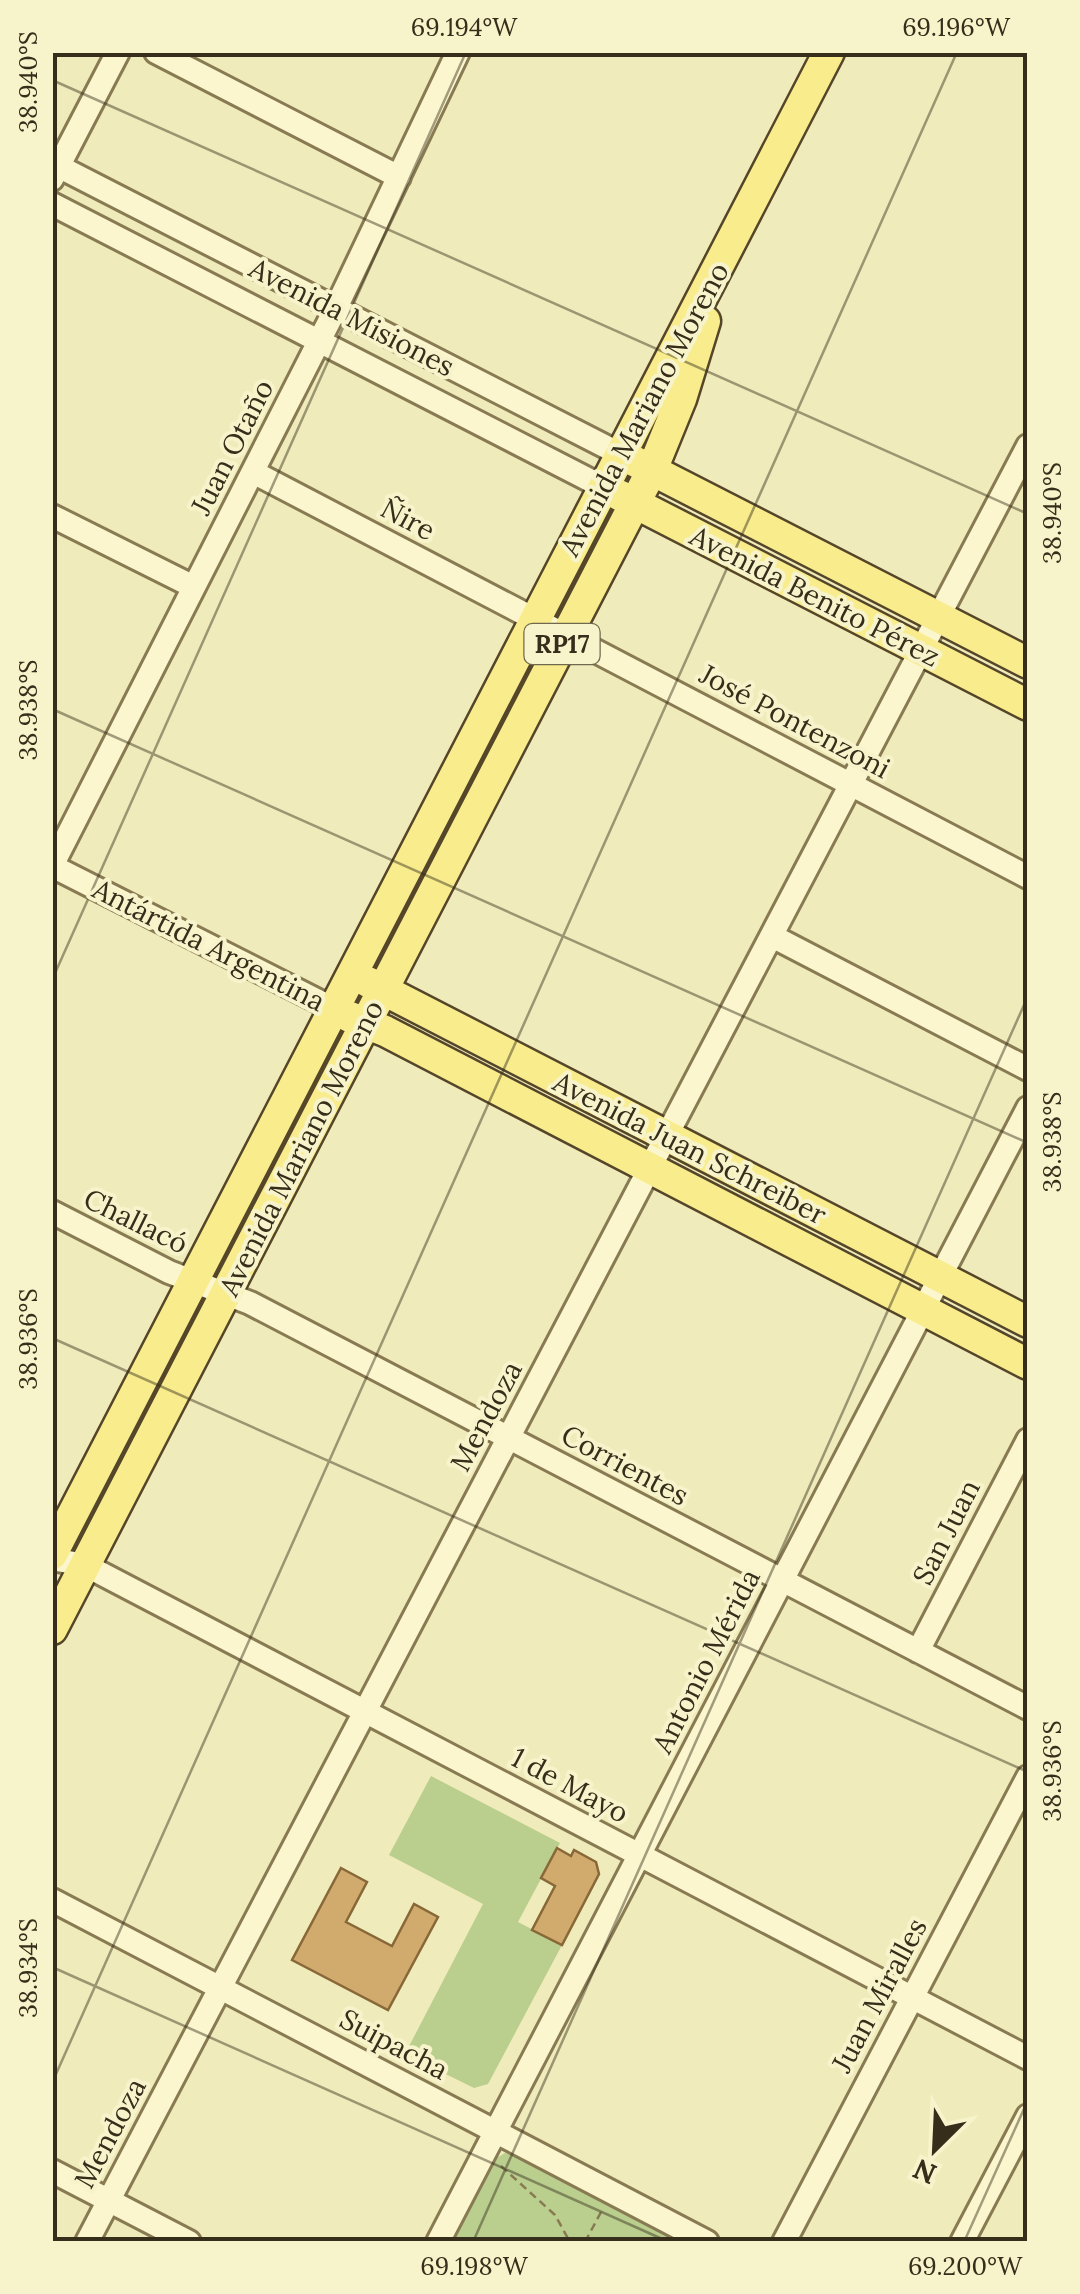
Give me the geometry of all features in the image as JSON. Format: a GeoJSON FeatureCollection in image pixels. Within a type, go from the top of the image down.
{"type":"FeatureCollection","features":[{"type":"Feature","properties":{"kind":"main road","name":"RP17"},"geometry":{"type":"LineString","coordinates":[[726,251],[828,52]]}},
{"type":"Feature","properties":{"kind":"main road","name":"Avenida Mariano Moreno"},"geometry":{"type":"LineString","coordinates":[[52,1556],[726,251]]}},
{"type":"Feature","properties":{"kind":"main road","name":"Avenida Mariano Moreno"},"geometry":{"type":"LineString","coordinates":[[52,1628],[652,470],[681,399],[726,251]]}},
{"type":"Feature","properties":{"kind":"main road","name":"Avenida Misiones"},"geometry":{"type":"LineString","coordinates":[[620,454],[652,470]]}},
{"type":"Feature","properties":{"kind":"main road","name":"Avenida Benito Pérez"},"geometry":{"type":"LineString","coordinates":[[652,470],[1028,663]]}},
{"type":"Feature","properties":{"kind":"main road","name":"Avenida Benito Pérez"},"geometry":{"type":"LineString","coordinates":[[603,487],[1028,705]]}},
{"type":"Feature","properties":{"kind":"main road","name":"Avenida Juan Schreiber"},"geometry":{"type":"LineString","coordinates":[[352,973],[1028,1322]]}},
{"type":"Feature","properties":{"kind":"main road","name":"Antártida Argentina"},"geometry":{"type":"LineString","coordinates":[[334,1009],[366,1023]]}},
{"type":"Feature","properties":{"kind":"main road","name":"Avenida Juan Schreiber"},"geometry":{"type":"LineString","coordinates":[[366,1023],[1028,1364]]}},
{"type":"Feature","properties":{"kind":"street"},"geometry":{"type":"LineString","coordinates":[[55,169],[118,52]]}},
{"type":"Feature","properties":{"kind":"street"},"geometry":{"type":"LineString","coordinates":[[156,52],[399,177]]}},
{"type":"Feature","properties":{"kind":"street","name":"Juan Otaño"},"geometry":{"type":"LineString","coordinates":[[52,866],[320,341],[458,52]]}},
{"type":"Feature","properties":{"kind":"street","name":"Avenida Misiones"},"geometry":{"type":"LineString","coordinates":[[55,169],[620,454]]}},
{"type":"Feature","properties":{"kind":"street","name":"Avenida Misiones"},"geometry":{"type":"LineString","coordinates":[[52,204],[603,487]]}},
{"type":"Feature","properties":{"kind":"street","name":"Mendoza"},"geometry":{"type":"LineString","coordinates":[[87,2242],[1028,446]]}},
{"type":"Feature","properties":{"kind":"street","name":"Ñire"},"geometry":{"type":"LineString","coordinates":[[253,472],[535,619]]}},
{"type":"Feature","properties":{"kind":"street"},"geometry":{"type":"LineString","coordinates":[[52,516],[194,588]]}},
{"type":"Feature","properties":{"kind":"street","name":"José Pontenzoni"},"geometry":{"type":"LineString","coordinates":[[535,619],[1028,876]]}},
{"type":"Feature","properties":{"kind":"street","name":"Antártida Argentina"},"geometry":{"type":"LineString","coordinates":[[52,866],[334,1009]]}},
{"type":"Feature","properties":{"kind":"street"},"geometry":{"type":"LineString","coordinates":[[772,936],[1028,1069]]}},
{"type":"Feature","properties":{"kind":"street","name":"Antonio Mérida"},"geometry":{"type":"LineString","coordinates":[[438,2242],[1028,1108]]}},
{"type":"Feature","properties":{"kind":"street","name":"Challacó"},"geometry":{"type":"LineString","coordinates":[[52,1212],[194,1281]]}},
{"type":"Feature","properties":{"kind":"street","name":"Corrientes"},"geometry":{"type":"LineString","coordinates":[[194,1281],[226,1292],[1028,1708]]}},
{"type":"Feature","properties":{"kind":"street","name":"San Juan"},"geometry":{"type":"LineString","coordinates":[[918,1652],[1028,1440]]}},
{"type":"Feature","properties":{"kind":"street","name":"1 de Mayo"},"geometry":{"type":"LineString","coordinates":[[52,1556],[85,1565],[1028,2058]]}},
{"type":"Feature","properties":{"kind":"street","name":"Juan Miralles"},"geometry":{"type":"LineString","coordinates":[[784,2242],[1028,1777]]}},
{"type":"Feature","properties":{"kind":"street","name":"Suipacha"},"geometry":{"type":"LineString","coordinates":[[52,1900],[707,2242]]}},
{"type":"Feature","properties":{"kind":"street"},"geometry":{"type":"LineString","coordinates":[[962,2242],[1028,2116]]}},
{"type":"Feature","properties":{"kind":"street"},"geometry":{"type":"LineString","coordinates":[[52,2171],[189,2242]]}},
{"type":"Feature","properties":{"kind":"path"},"geometry":{"type":"LineString","coordinates":[[509,2159],[497,2162],[556,2215],[570,2242]]}},
{"type":"Feature","properties":{"kind":"path"},"geometry":{"type":"LineString","coordinates":[[584,2242],[602,2208]]}},
{"type":"Feature","properties":{"kind":"green space"},"geometry":{"type":"Polygon","coordinates":[[[431,1776],[560,1843],[518,1922],[562,1945],[488,2084],[474,2088],[405,2054],[483,1904],[389,1855],[431,1776]]]}},
{"type":"Feature","properties":{"kind":"green space"},"geometry":{"type":"Polygon","coordinates":[[[505,2153],[677,2241],[450,2242],[493,2160],[505,2153]]]}},
{"type":"Feature","properties":{"kind":"building"},"geometry":{"type":"Polygon","coordinates":[[[557,1848],[571,1856],[574,1850],[596,1862],[599,1874],[562,1945],[532,1930],[555,1886],[541,1878],[557,1848]]]}},
{"type":"Feature","properties":{"kind":"building"},"geometry":{"type":"Polygon","coordinates":[[[341,1868],[367,1882],[346,1922],[392,1946],[414,1904],[438,1917],[388,2010],[292,1960],[341,1868]]]}}]}
